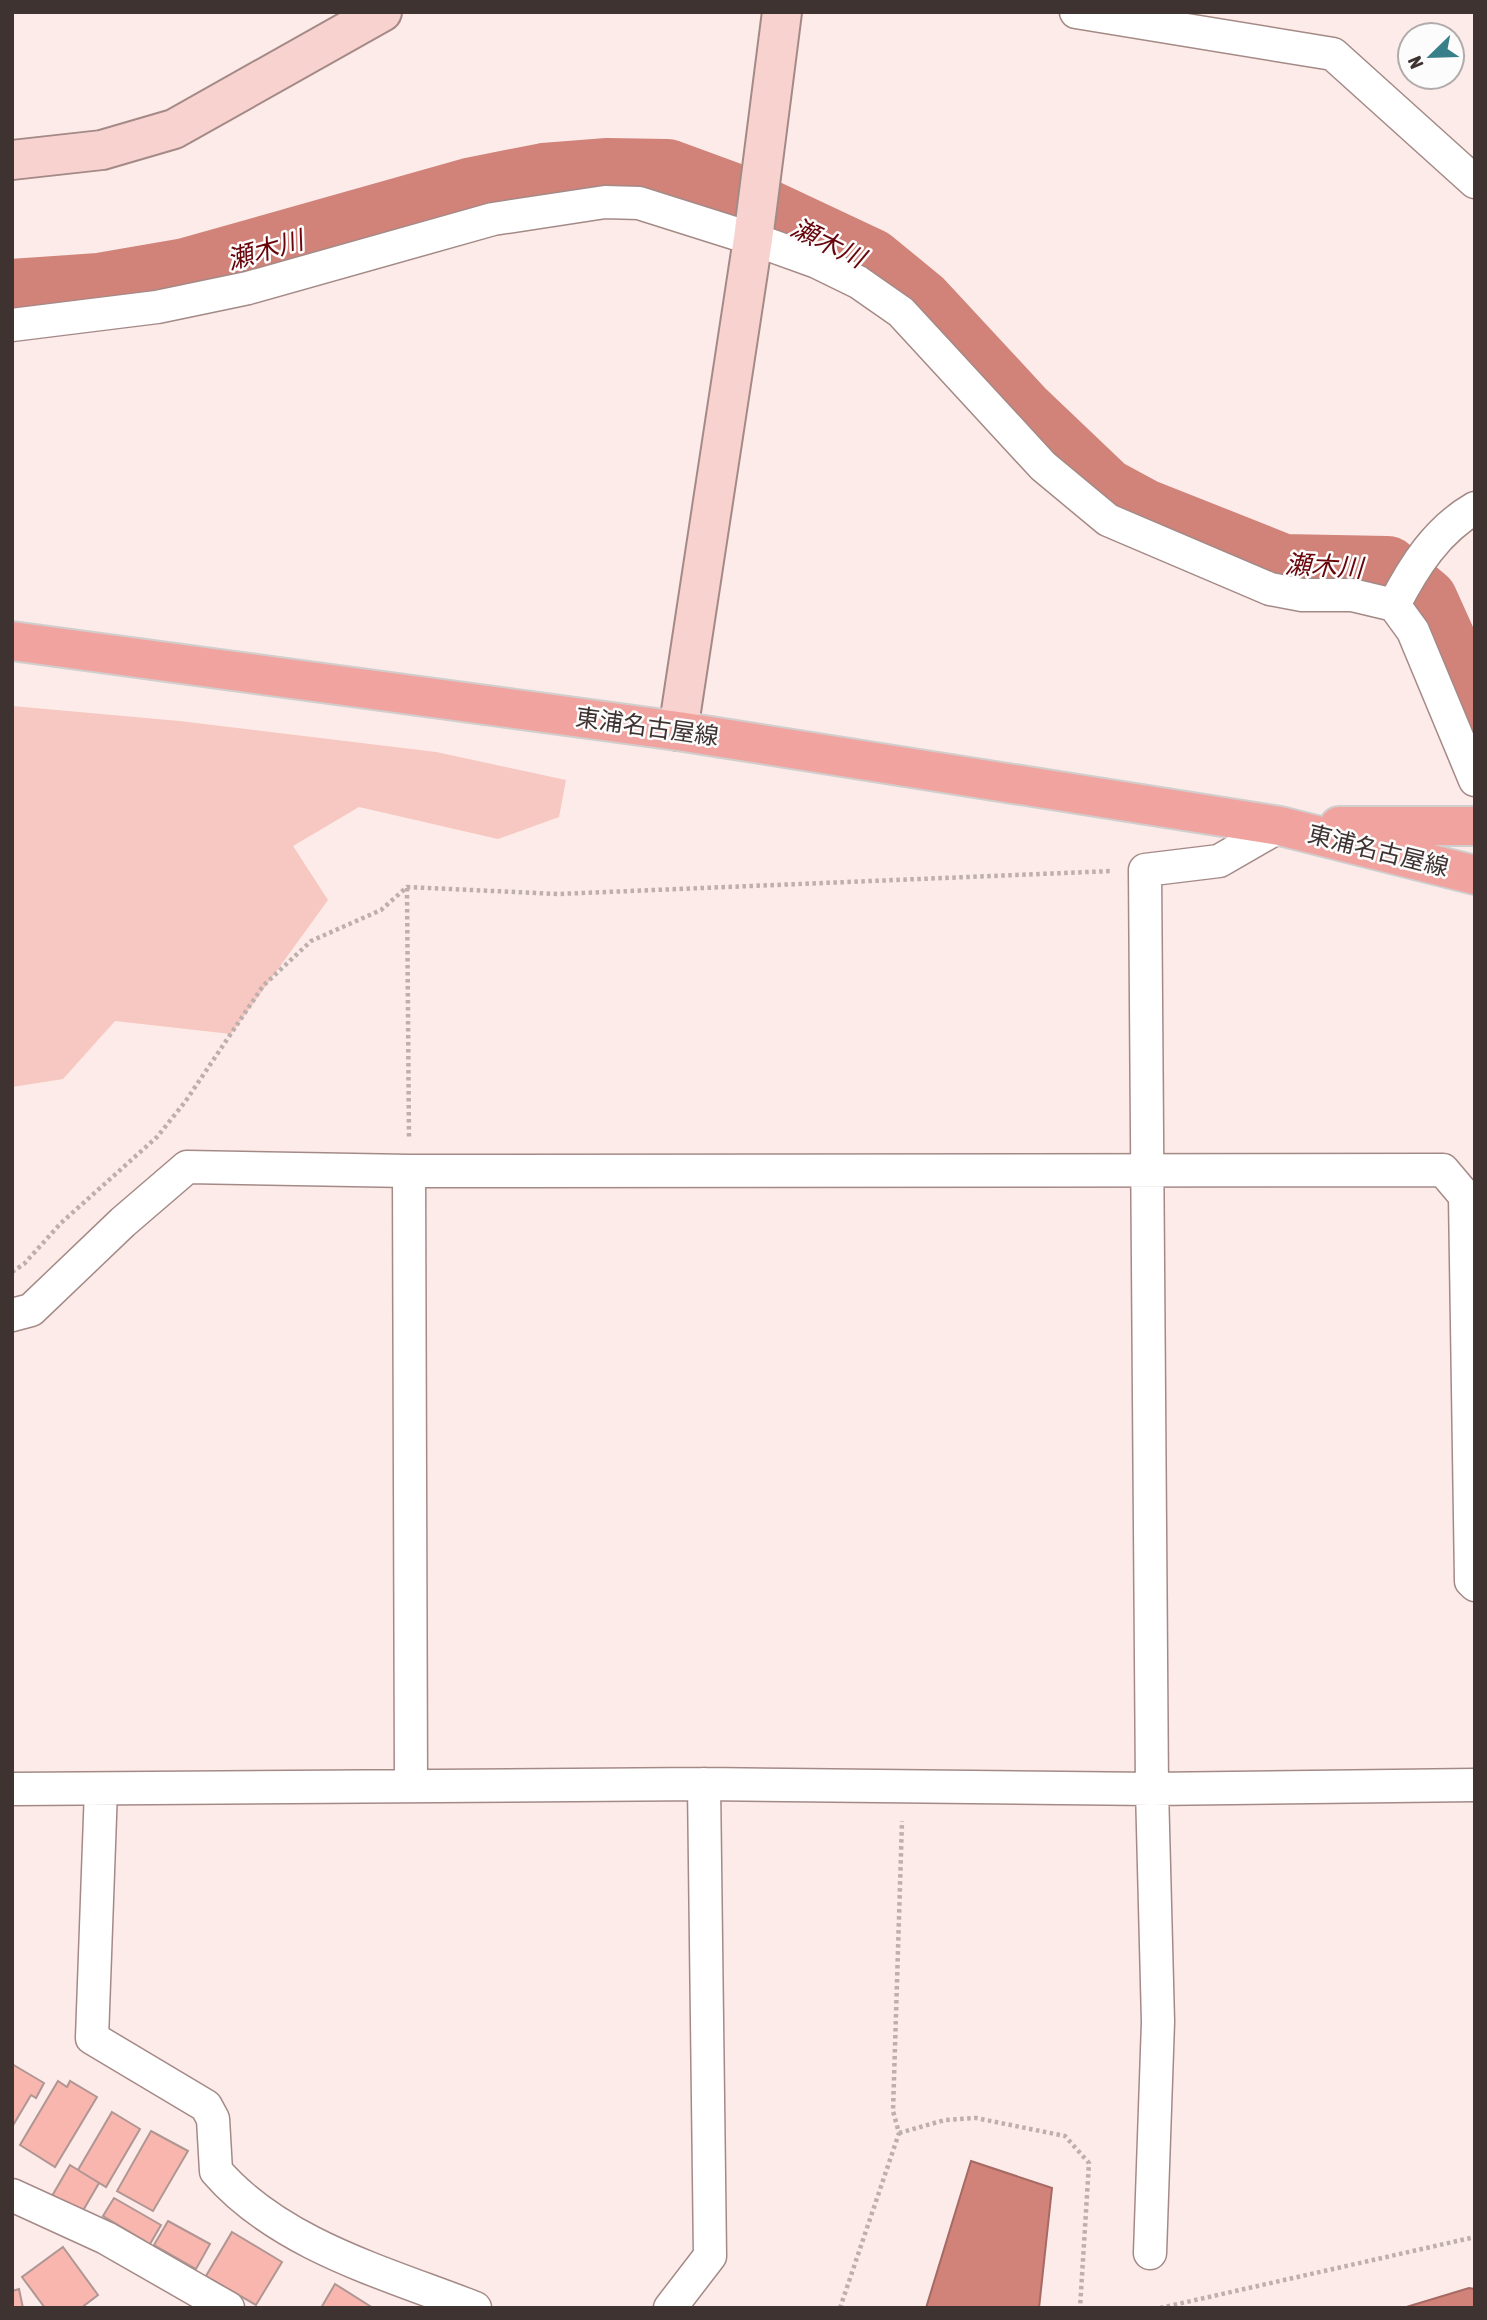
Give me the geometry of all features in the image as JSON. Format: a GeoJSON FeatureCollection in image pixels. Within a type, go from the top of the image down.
{"type":"FeatureCollection","features":[{"type":"Feature","properties":{"kind":"main road","name":"東浦名古屋線"},"geometry":{"type":"LineString","coordinates":[[12,641],[678,731],[1280,826],[1475,875]]}},
{"type":"Feature","properties":{"kind":"main road","name":"東浦名古屋線"},"geometry":{"type":"LineString","coordinates":[[1280,826],[1475,826]]}},
{"type":"Feature","properties":{"kind":"street"},"geometry":{"type":"LineString","coordinates":[[12,160],[102,150],[174,129],[382,12]]}},
{"type":"Feature","properties":{"kind":"street"},"geometry":{"type":"LineString","coordinates":[[678,731],[753,229],[771,77],[782,12]]}},
{"type":"Feature","properties":{"kind":"street"},"geometry":{"type":"LineString","coordinates":[[1076,12],[1334,54],[1475,182]]}},
{"type":"Feature","properties":{"kind":"street"},"geometry":{"type":"LineString","coordinates":[[12,325],[170,305],[248,288],[493,219],[606,202],[639,203],[753,229],[858,282],[901,312],[1044,466],[1108,520],[1270,589],[1302,595],[1352,595],[1396,600]]}},
{"type":"Feature","properties":{"kind":"street"},"geometry":{"type":"LineString","coordinates":[[1396,600],[1413,567],[1456,519],[1475,508]]}},
{"type":"Feature","properties":{"kind":"street"},"geometry":{"type":"LineString","coordinates":[[1396,600],[1413,631],[1475,780]]}},
{"type":"Feature","properties":{"kind":"street"},"geometry":{"type":"LineString","coordinates":[[1150,2253],[1158,2022],[1152,1789],[1149,1170],[1144,870],[1219,861],[1280,826]]}},
{"type":"Feature","properties":{"kind":"street"},"geometry":{"type":"LineString","coordinates":[[12,1315],[31,1310],[123,1222],[187,1167],[409,1171],[1443,1170],[1465,1196],[1471,1581],[1475,1585]]}},
{"type":"Feature","properties":{"kind":"street"},"geometry":{"type":"LineString","coordinates":[[409,1171],[411,1785]]}},
{"type":"Feature","properties":{"kind":"street"},"geometry":{"type":"LineString","coordinates":[[12,1789],[704,1784],[1152,1789],[1475,1785]]}},
{"type":"Feature","properties":{"kind":"street"},"geometry":{"type":"LineString","coordinates":[[670,2308],[710,2256],[704,1784]]}},
{"type":"Feature","properties":{"kind":"street"},"geometry":{"type":"LineString","coordinates":[[101,1789],[92,2038],[206,2106],[214,2119],[216,2171],[251,2204],[309,2242],[475,2308]]}},
{"type":"Feature","properties":{"kind":"street"},"geometry":{"type":"LineString","coordinates":[[12,2195],[106,2238],[228,2308]]}},
{"type":"Feature","properties":{"kind":"path"},"geometry":{"type":"LineString","coordinates":[[12,1272],[24,1264],[61,1223],[157,1138],[185,1102],[263,986],[311,941],[382,910],[407,887],[558,894],[1144,870]]}},
{"type":"Feature","properties":{"kind":"path"},"geometry":{"type":"LineString","coordinates":[[407,887],[409,1171]]}},
{"type":"Feature","properties":{"kind":"path"},"geometry":{"type":"LineString","coordinates":[[839,2308],[899,2133],[893,2112],[903,1785]]}},
{"type":"Feature","properties":{"kind":"path"},"geometry":{"type":"LineString","coordinates":[[899,2133],[945,2120],[976,2118],[1065,2136],[1089,2163],[1080,2308]]}},
{"type":"Feature","properties":{"kind":"path"},"geometry":{"type":"LineString","coordinates":[[1160,2308],[1475,2236]]}},
{"type":"Feature","properties":{"kind":"shaded area"},"geometry":{"type":"Polygon","coordinates":[[[12,706],[179,721],[436,752],[566,780],[559,817],[498,839],[359,807],[293,846],[328,900],[231,1034],[115,1021],[63,1079],[12,1087],[12,706]]]}},
{"type":"Feature","properties":{"kind":"shaded area"},"geometry":{"type":"Polygon","coordinates":[[[971,2161],[1052,2188],[1039,2308],[926,2308],[971,2161]]]}},
{"type":"Feature","properties":{"kind":"shaded area"},"geometry":{"type":"Polygon","coordinates":[[[1469,2288],[1475,2289],[1475,2308],[1403,2308],[1469,2288]]]}},
{"type":"Feature","properties":{"kind":"building"},"geometry":{"type":"Polygon","coordinates":[[[12,2064],[44,2083],[36,2098],[31,2095],[12,2127],[12,2064]]]}},
{"type":"Feature","properties":{"kind":"building"},"geometry":{"type":"Polygon","coordinates":[[[58,2081],[67,2087],[70,2081],[97,2097],[55,2167],[20,2145],[58,2081]]]}},
{"type":"Feature","properties":{"kind":"building"},"geometry":{"type":"Polygon","coordinates":[[[112,2112],[140,2129],[106,2187],[78,2170],[112,2112]]]}},
{"type":"Feature","properties":{"kind":"building"},"geometry":{"type":"Polygon","coordinates":[[[151,2131],[188,2151],[153,2211],[117,2191],[151,2131]]]}},
{"type":"Feature","properties":{"kind":"building"},"geometry":{"type":"Polygon","coordinates":[[[70,2165],[99,2183],[81,2214],[52,2196],[70,2165]]]}},
{"type":"Feature","properties":{"kind":"building"},"geometry":{"type":"Polygon","coordinates":[[[114,2198],[161,2225],[150,2244],[103,2216],[114,2198]]]}},
{"type":"Feature","properties":{"kind":"building"},"geometry":{"type":"Polygon","coordinates":[[[168,2221],[210,2244],[196,2269],[154,2245],[168,2221]]]}},
{"type":"Feature","properties":{"kind":"building"},"geometry":{"type":"Polygon","coordinates":[[[232,2232],[282,2262],[256,2305],[206,2276],[232,2232]]]}},
{"type":"Feature","properties":{"kind":"building"},"geometry":{"type":"Polygon","coordinates":[[[63,2247],[98,2295],[81,2308],[45,2308],[22,2277],[63,2247]]]}},
{"type":"Feature","properties":{"kind":"building"},"geometry":{"type":"Polygon","coordinates":[[[335,2284],[373,2308],[321,2308],[335,2284]]]}},
{"type":"Feature","properties":{"kind":"building"},"geometry":{"type":"Polygon","coordinates":[[[19,2289],[23,2308],[12,2308],[12,2291],[19,2289]]]}},
{"type":"Feature","properties":{"kind":"waterway","name":"瀬木川"},"geometry":{"type":"LineString","coordinates":[[12,293],[99,287],[186,272],[473,191],[544,177],[608,172],[667,173],[727,195],[870,262],[920,303],[1021,412],[1105,492],[1142,512],[1283,568],[1387,570],[1424,601],[1475,714]]}}]}
